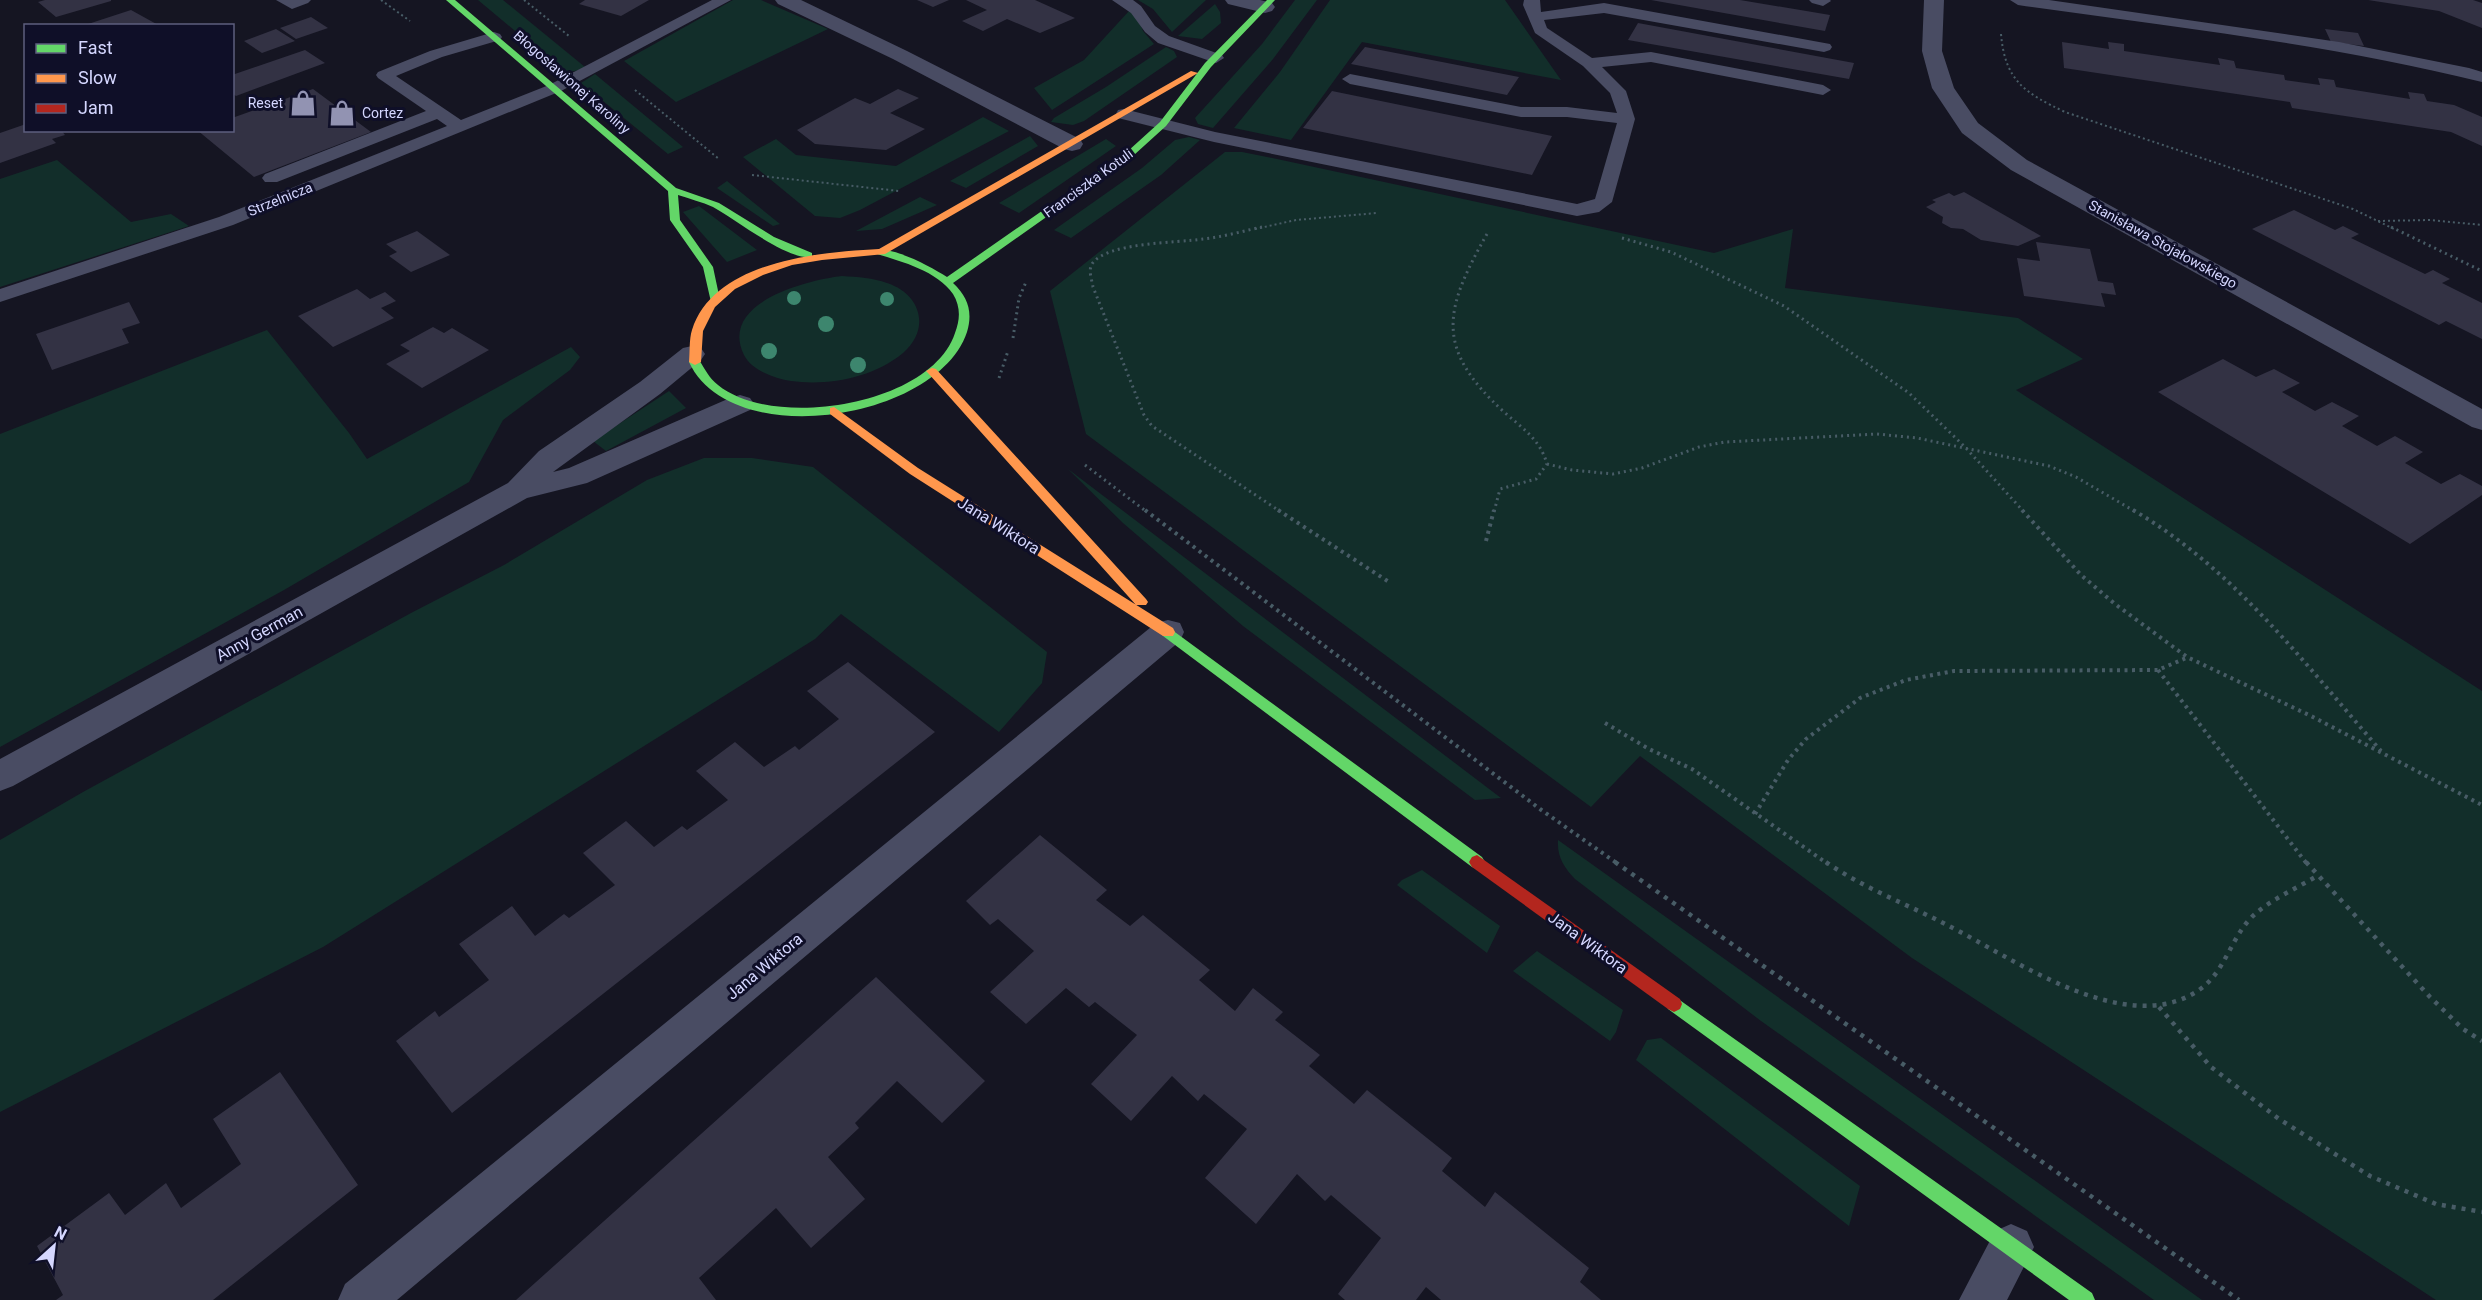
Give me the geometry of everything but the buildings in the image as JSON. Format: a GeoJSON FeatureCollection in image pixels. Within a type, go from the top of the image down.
{"type":"FeatureCollection","features":[{"type":"Feature","properties":{"kind":"street","name":"Błogosławionej Karoliny"},"geometry":{"type":"LineString","coordinates":[[450,0],[673,190],[716,205],[770,239],[808,255]]}},
{"type":"Feature","properties":{"kind":"street"},"geometry":{"type":"LineString","coordinates":[[785,0],[900,55],[1072,144]]}},
{"type":"Feature","properties":{"kind":"street","name":"Franciszka Kotuli"},"geometry":{"type":"LineString","coordinates":[[1235,0],[1268,3]]}},
{"type":"Feature","properties":{"kind":"street","name":"Stanisława Stojałowskiego"},"geometry":{"type":"LineString","coordinates":[[1934,0],[1932,51],[1942,88],[1970,128],[2019,165],[2482,421]]}},
{"type":"Feature","properties":{"kind":"street","name":"Franciszka Kotuli"},"geometry":{"type":"LineString","coordinates":[[949,281],[1131,153],[1163,124],[1212,62],[1268,3]]}},
{"type":"Feature","properties":{"kind":"street","name":"Franciszka Kotuli"},"geometry":{"type":"LineString","coordinates":[[881,252],[1212,62]]}},
{"type":"Feature","properties":{"kind":"street"},"geometry":{"type":"LineString","coordinates":[[673,190],[675,220],[708,267],[715,300]]}},
{"type":"Feature","properties":{"kind":"street"},"geometry":{"type":"LineString","coordinates":[[881,252],[909,258],[931,268],[949,281],[963,301],[966,323],[955,348],[932,371],[911,385],[864,405],[834,411],[773,412],[740,404],[706,383],[692,354],[696,327],[715,300],[756,273],[808,255],[881,252]]}},
{"type":"Feature","properties":{"kind":"street","name":"Anny German"},"geometry":{"type":"LineString","coordinates":[[518,490],[549,458],[650,388],[692,354]]}},
{"type":"Feature","properties":{"kind":"street","name":"Jana Wiktora"},"geometry":{"type":"LineString","coordinates":[[932,371],[1168,632]]}},
{"type":"Feature","properties":{"kind":"street","name":"Anny German"},"geometry":{"type":"LineString","coordinates":[[0,776],[518,490],[577,476],[740,404]]}},
{"type":"Feature","properties":{"kind":"street","name":"Jana Wiktora"},"geometry":{"type":"LineString","coordinates":[[834,411],[914,471],[1168,632],[1484,867],[2085,1300]]}},
{"type":"Feature","properties":{"kind":"street","name":"Jana Wiktora"},"geometry":{"type":"LineString","coordinates":[[360,1300],[1168,632]]}},
{"type":"Feature","properties":{"kind":"street"},"geometry":{"type":"LineString","coordinates":[[1982,1300],[2011,1247]]}},
{"type":"Feature","properties":{"kind":"lane"},"geometry":{"type":"LineString","coordinates":[[284,0],[292,4],[303,0]]}},
{"type":"Feature","properties":{"kind":"lane","name":"Strzelnicza"},"geometry":{"type":"LineString","coordinates":[[0,296],[226,221],[555,88],[723,0]]}},
{"type":"Feature","properties":{"kind":"lane"},"geometry":{"type":"LineString","coordinates":[[1120,0],[1140,11],[1150,29],[1212,62]]}},
{"type":"Feature","properties":{"kind":"lane"},"geometry":{"type":"LineString","coordinates":[[2018,0],[2339,47],[2463,71],[2482,77]]}},
{"type":"Feature","properties":{"kind":"lane"},"geometry":{"type":"LineString","coordinates":[[1124,114],[1214,136],[1577,210],[1592,208],[1603,202],[1627,119],[1618,91],[1588,63],[1540,30],[1534,8],[1604,8],[1824,47]]}},
{"type":"Feature","properties":{"kind":"lane"},"geometry":{"type":"LineString","coordinates":[[459,126],[384,75],[459,47],[494,37]]}},
{"type":"Feature","properties":{"kind":"lane"},"geometry":{"type":"LineString","coordinates":[[1588,63],[1651,57],[1823,90]]}},
{"type":"Feature","properties":{"kind":"lane"},"geometry":{"type":"LineString","coordinates":[[1350,79],[1521,112],[1567,112],[1627,119]]}},
{"type":"Feature","properties":{"kind":"lane"},"geometry":{"type":"LineString","coordinates":[[271,178],[439,112]]}},
{"type":"Feature","properties":{"kind":"path"},"geometry":{"type":"LineString","coordinates":[[381,0],[431,35],[459,47]]}},
{"type":"Feature","properties":{"kind":"path"},"geometry":{"type":"LineString","coordinates":[[524,0],[720,160]]}},
{"type":"Feature","properties":{"kind":"path"},"geometry":{"type":"LineString","coordinates":[[2001,26],[2001,48],[2012,79],[2030,96],[2065,111],[2342,206],[2482,271]]}},
{"type":"Feature","properties":{"kind":"path"},"geometry":{"type":"LineString","coordinates":[[748,174],[899,191]]}},
{"type":"Feature","properties":{"kind":"path"},"geometry":{"type":"LineString","coordinates":[[1386,212],[1296,220],[1205,239],[1122,249],[1105,254],[1092,264],[1090,273],[1093,287],[1144,415],[1152,426],[1198,459],[1389,582]]}},
{"type":"Feature","properties":{"kind":"path"},"geometry":{"type":"LineString","coordinates":[[2378,221],[2443,220],[2482,225]]}},
{"type":"Feature","properties":{"kind":"path"},"geometry":{"type":"LineString","coordinates":[[1486,541],[1500,489],[1536,479],[1546,464],[1544,450],[1539,442],[1504,412],[1479,385],[1454,340],[1453,317],[1458,290],[1468,267],[1491,227]]}},
{"type":"Feature","properties":{"kind":"path"},"geometry":{"type":"LineString","coordinates":[[1614,236],[1671,252],[1792,311],[1909,393],[1965,447],[2081,575],[2115,604],[2187,657],[2311,716],[2482,805]]}},
{"type":"Feature","properties":{"kind":"path"},"geometry":{"type":"LineString","coordinates":[[997,383],[1014,333],[1019,298],[1028,277]]}},
{"type":"Feature","properties":{"kind":"path"},"geometry":{"type":"LineString","coordinates":[[1546,464],[1572,470],[1613,474],[1642,468],[1700,447],[1725,442],[1837,434],[1897,436],[1965,447],[2049,466],[2076,477],[2155,523],[2203,560],[2252,603],[2384,754]]}},
{"type":"Feature","properties":{"kind":"path"},"geometry":{"type":"LineString","coordinates":[[1075,458],[1540,809],[2239,1300]]}},
{"type":"Feature","properties":{"kind":"path"},"geometry":{"type":"LineString","coordinates":[[1755,814],[1788,760],[1806,739],[1860,698],[1906,680],[1954,671],[2158,670],[2187,657]]}},
{"type":"Feature","properties":{"kind":"path"},"geometry":{"type":"LineString","coordinates":[[2158,670],[2317,876],[2430,997],[2463,1029],[2482,1041]]}},
{"type":"Feature","properties":{"kind":"path"},"geometry":{"type":"LineString","coordinates":[[1605,723],[1649,749],[1692,770],[1832,866],[2057,984],[2105,1001],[2159,1007],[2199,990],[2224,962],[2237,936],[2255,914],[2317,876]]}},
{"type":"Feature","properties":{"kind":"path"},"geometry":{"type":"LineString","coordinates":[[2159,1007],[2211,1067],[2279,1119],[2370,1176],[2436,1204],[2482,1212]]}},
{"type":"Feature","properties":{"kind":"green space"},"geometry":{"type":"Polygon","coordinates":[[[478,0],[503,0],[585,67],[576,71],[564,72],[478,0]]]}},
{"type":"Feature","properties":{"kind":"green space"},"geometry":{"type":"Polygon","coordinates":[[[733,0],[761,0],[828,29],[676,102],[624,61],[733,0]]]}},
{"type":"Feature","properties":{"kind":"green space"},"geometry":{"type":"Polygon","coordinates":[[[1138,0],[1206,0],[1172,32],[1153,9],[1138,0]]]}},
{"type":"Feature","properties":{"kind":"green space"},"geometry":{"type":"Polygon","coordinates":[[[1295,0],[1317,0],[1273,59],[1213,128],[1198,124],[1195,118],[1262,44],[1295,0]]]}},
{"type":"Feature","properties":{"kind":"green space"},"geometry":{"type":"Polygon","coordinates":[[[1330,0],[1505,0],[1561,80],[1362,42],[1291,140],[1234,128],[1280,72],[1330,0]]]}},
{"type":"Feature","properties":{"kind":"green space"},"geometry":{"type":"Polygon","coordinates":[[[1215,4],[1220,12],[1221,23],[1202,39],[1178,36],[1215,4]]]}},
{"type":"Feature","properties":{"kind":"green space"},"geometry":{"type":"Polygon","coordinates":[[[1129,11],[1137,15],[1143,31],[1154,44],[1052,110],[1034,88],[1084,60],[1129,11]]]}},
{"type":"Feature","properties":{"kind":"green space"},"geometry":{"type":"Polygon","coordinates":[[[1166,47],[1174,51],[1177,57],[1084,121],[1073,125],[1051,122],[1054,118],[1166,47]]]}},
{"type":"Feature","properties":{"kind":"green space"},"geometry":{"type":"Polygon","coordinates":[[[595,74],[683,147],[668,154],[581,83],[595,74]]]}},
{"type":"Feature","properties":{"kind":"green space"},"geometry":{"type":"Polygon","coordinates":[[[983,117],[1009,131],[860,210],[840,218],[815,216],[743,157],[776,139],[796,155],[896,166],[983,117]]]}},
{"type":"Feature","properties":{"kind":"green space"},"geometry":{"type":"Polygon","coordinates":[[[1030,136],[1038,146],[966,188],[950,181],[1030,136]]]}},
{"type":"Feature","properties":{"kind":"green space"},"geometry":{"type":"Polygon","coordinates":[[[1189,137],[1200,140],[1161,175],[1071,238],[1054,230],[1142,168],[1175,140],[1189,137]]]}},
{"type":"Feature","properties":{"kind":"green space"},"geometry":{"type":"Polygon","coordinates":[[[1106,139],[1116,146],[1019,213],[999,203],[1106,139]]]}},
{"type":"Feature","properties":{"kind":"green space"},"geometry":{"type":"Polygon","coordinates":[[[1225,152],[1242,152],[1277,159],[1714,253],[1793,229],[1785,288],[2018,318],[2083,359],[2016,390],[2482,691],[2482,1300],[2436,1300],[1912,958],[1640,756],[1591,807],[1086,434],[1050,291],[1225,152]]]}},
{"type":"Feature","properties":{"kind":"green space"},"geometry":{"type":"Polygon","coordinates":[[[57,160],[131,222],[171,214],[189,226],[0,287],[0,179],[57,160]]]}},
{"type":"Feature","properties":{"kind":"green space"},"geometry":{"type":"Polygon","coordinates":[[[727,181],[780,224],[773,226],[717,188],[727,181]]]}},
{"type":"Feature","properties":{"kind":"green space"},"geometry":{"type":"Polygon","coordinates":[[[920,197],[937,205],[882,229],[856,231],[920,197]]]}},
{"type":"Feature","properties":{"kind":"green space"},"geometry":{"type":"Polygon","coordinates":[[[699,206],[757,250],[727,262],[683,212],[699,206]]]}},
{"type":"Feature","properties":{"kind":"green space"},"geometry":{"type":"Polygon","coordinates":[[[842,276],[882,281],[899,288],[908,295],[918,313],[919,323],[912,344],[903,353],[878,369],[864,374],[820,382],[778,378],[764,373],[748,361],[739,337],[744,321],[755,308],[770,297],[789,289],[842,276]]]}},
{"type":"Feature","properties":{"kind":"green space"},"geometry":{"type":"Polygon","coordinates":[[[267,330],[367,459],[571,347],[580,357],[570,370],[503,420],[469,482],[284,590],[0,747],[0,434],[267,330]]]}},
{"type":"Feature","properties":{"kind":"green space"},"geometry":{"type":"Polygon","coordinates":[[[669,391],[686,408],[606,451],[593,441],[669,391]]]}},
{"type":"Feature","properties":{"kind":"green space"},"geometry":{"type":"Polygon","coordinates":[[[704,458],[752,458],[813,467],[1047,652],[1042,683],[999,732],[841,614],[815,639],[323,947],[0,1112],[0,840],[83,792],[411,613],[504,565],[647,480],[704,458]]]}},
{"type":"Feature","properties":{"kind":"green space"},"geometry":{"type":"Polygon","coordinates":[[[1068,469],[1501,798],[1475,800],[1243,626],[1123,523],[1068,469]]]}},
{"type":"Feature","properties":{"kind":"green space"},"geometry":{"type":"Polygon","coordinates":[[[1558,840],[2202,1300],[2154,1300],[1761,1021],[1575,879],[1562,861],[1558,840]]]}},
{"type":"Feature","properties":{"kind":"green space"},"geometry":{"type":"Polygon","coordinates":[[[1422,870],[1500,926],[1487,953],[1397,885],[1422,870]]]}},
{"type":"Feature","properties":{"kind":"green space"},"geometry":{"type":"Polygon","coordinates":[[[1537,951],[1623,1010],[1616,1032],[1610,1041],[1513,971],[1537,951]]]}},
{"type":"Feature","properties":{"kind":"green space"},"geometry":{"type":"Polygon","coordinates":[[[1661,1038],[1860,1186],[1849,1226],[1636,1060],[1647,1040],[1661,1038]]]}},
{"type":"Feature","properties":{"kind":"traffic: fast"},"geometry":{"type":"LineString","coordinates":[[450,0],[673,190],[716,205],[770,239],[808,255]]}},
{"type":"Feature","properties":{"kind":"traffic: fast"},"geometry":{"type":"LineString","coordinates":[[949,281],[1131,153],[1163,124],[1208,65],[1271,0]]}},
{"type":"Feature","properties":{"kind":"traffic: fast"},"geometry":{"type":"LineString","coordinates":[[673,190],[675,220],[708,267],[715,300]]}},
{"type":"Feature","properties":{"kind":"traffic: fast"},"geometry":{"type":"LineString","coordinates":[[695,362],[708,382],[726,396],[763,409],[787,412],[813,412],[864,404],[910,385],[939,366],[954,349],[965,321],[964,305],[956,292],[944,280],[913,263],[881,252]]}},
{"type":"Feature","properties":{"kind":"traffic: fast"},"geometry":{"type":"LineString","coordinates":[[1168,632],[1477,862]]}},
{"type":"Feature","properties":{"kind":"traffic: fast"},"geometry":{"type":"LineString","coordinates":[[1674,1004],[2085,1300]]}},
{"type":"Feature","properties":{"kind":"traffic: slow"},"geometry":{"type":"LineString","coordinates":[[881,252],[1194,73]]}},
{"type":"Feature","properties":{"kind":"traffic: slow"},"geometry":{"type":"LineString","coordinates":[[695,362],[697,331],[710,306],[732,287],[759,272],[790,263],[853,253],[881,252]]}},
{"type":"Feature","properties":{"kind":"traffic: slow"},"geometry":{"type":"LineString","coordinates":[[932,371],[1141,602]]}},
{"type":"Feature","properties":{"kind":"traffic: slow"},"geometry":{"type":"LineString","coordinates":[[834,411],[914,471],[1168,632]]}},
{"type":"Feature","properties":{"kind":"traffic: jam"},"geometry":{"type":"LineString","coordinates":[[1477,862],[1674,1004]]}},
{"type":"Feature","properties":{"kind":"place","name":"Reset"},"geometry":{"type":"Point","coordinates":[303,103]}},
{"type":"Feature","properties":{"kind":"place","name":"Cortez"},"geometry":{"type":"Point","coordinates":[342,113]}}]}
